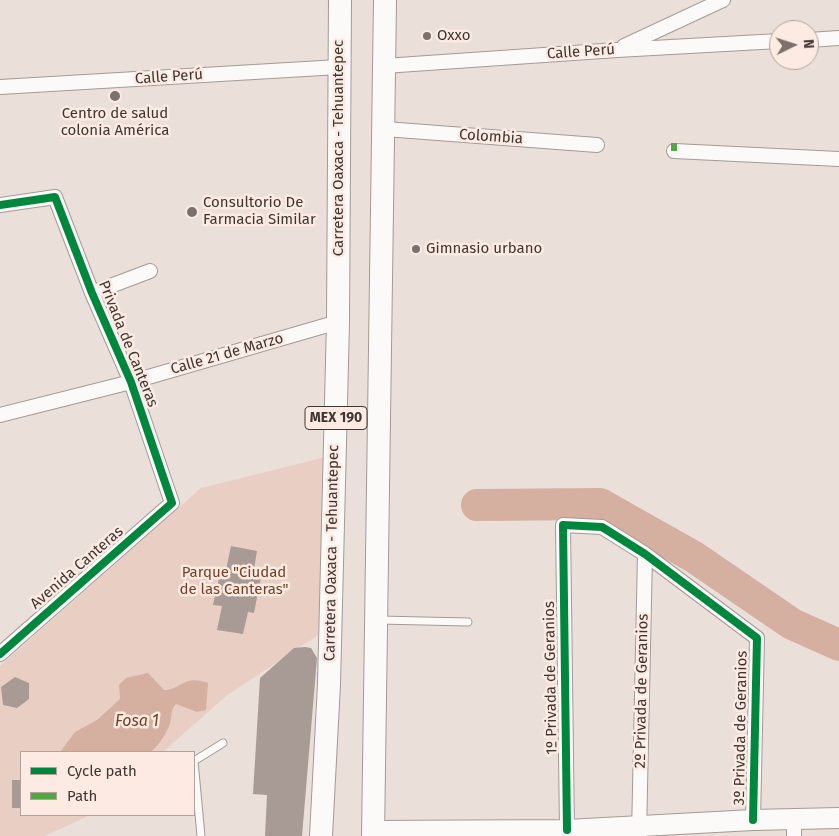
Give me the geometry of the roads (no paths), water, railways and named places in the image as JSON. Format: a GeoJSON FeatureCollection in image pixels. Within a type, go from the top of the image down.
{"type":"FeatureCollection","features":[{"type":"Feature","properties":{"kind":"main road","name":"Carretera Oaxaca - Tehuantepec"},"geometry":{"type":"LineString","coordinates":[[321,836],[329,684],[338,322],[340,0]]}},
{"type":"Feature","properties":{"kind":"main road","name":"MEX 190"},"geometry":{"type":"LineString","coordinates":[[373,834],[385,129],[385,0]]}},
{"type":"Feature","properties":{"kind":"street"},"geometry":{"type":"LineString","coordinates":[[617,50],[723,0]]}},
{"type":"Feature","properties":{"kind":"street"},"geometry":{"type":"LineString","coordinates":[[819,39],[839,38]]}},
{"type":"Feature","properties":{"kind":"street","name":"Calle Perú"},"geometry":{"type":"LineString","coordinates":[[384,66],[617,50],[769,42]]}},
{"type":"Feature","properties":{"kind":"street","name":"Calle Perú"},"geometry":{"type":"LineString","coordinates":[[0,87],[339,67]]}},
{"type":"Feature","properties":{"kind":"street","name":"Colombia"},"geometry":{"type":"LineString","coordinates":[[385,129],[597,145]]}},
{"type":"Feature","properties":{"kind":"street"},"geometry":{"type":"LineString","coordinates":[[674,151],[839,159]]}},
{"type":"Feature","properties":{"kind":"street","name":"Privada de Canteras"},"geometry":{"type":"LineString","coordinates":[[0,205],[55,197],[92,293],[131,382],[172,502]]}},
{"type":"Feature","properties":{"kind":"street"},"geometry":{"type":"LineString","coordinates":[[92,293],[150,272]]}},
{"type":"Feature","properties":{"kind":"street","name":"Calle 21 de Marzo"},"geometry":{"type":"LineString","coordinates":[[0,415],[131,382],[338,322]]}},
{"type":"Feature","properties":{"kind":"street","name":"Avenida Canteras"},"geometry":{"type":"LineString","coordinates":[[0,654],[172,502]]}},
{"type":"Feature","properties":{"kind":"street","name":"1º Privada de Geranios"},"geometry":{"type":"LineString","coordinates":[[567,830],[563,526],[602,527],[645,554]]}},
{"type":"Feature","properties":{"kind":"street","name":"3º Privada de Geranios"},"geometry":{"type":"LineString","coordinates":[[645,554],[757,638],[752,820]]}},
{"type":"Feature","properties":{"kind":"street","name":"2º Privada de Geranios"},"geometry":{"type":"LineString","coordinates":[[639,832],[645,554]]}},
{"type":"Feature","properties":{"kind":"street"},"geometry":{"type":"LineString","coordinates":[[373,834],[567,830],[639,832],[752,820],[794,827],[839,818]]}},
{"type":"Feature","properties":{"kind":"lane"},"geometry":{"type":"LineString","coordinates":[[376,620],[468,622]]}},
{"type":"Feature","properties":{"kind":"lane"},"geometry":{"type":"LineString","coordinates":[[195,761],[223,742]]}},
{"type":"Feature","properties":{"kind":"lane"},"geometry":{"type":"LineString","coordinates":[[195,773],[201,836]]}},
{"type":"Feature","properties":{"kind":"water","name":"Fosa 1"},"geometry":{"type":"Polygon","coordinates":[[[148,673],[164,690],[193,680],[208,683],[206,710],[197,712],[176,704],[166,732],[152,751],[61,751],[75,732],[97,720],[120,699],[119,685],[126,678],[148,673]]]}},
{"type":"Feature","properties":{"kind":"waterway"},"geometry":{"type":"LineString","coordinates":[[477,505],[600,504],[694,557],[792,624],[839,645]]}},
{"type":"Feature","properties":{"kind":"place","name":"Oxxo"},"geometry":{"type":"Point","coordinates":[427,36]}},
{"type":"Feature","properties":{"kind":"place","name":"Centro de salud colonia América"},"geometry":{"type":"Point","coordinates":[115,96]}},
{"type":"Feature","properties":{"kind":"place","name":"Consultorio De Farmacia Similar"},"geometry":{"type":"Point","coordinates":[192,212]}},
{"type":"Feature","properties":{"kind":"place","name":"Gimnasio urbano"},"geometry":{"type":"Point","coordinates":[416,249]}},
{"type":"Feature","properties":{"kind":"park label","name":"Parque \"Ciudad de las Canteras\""},"geometry":{"type":"Point","coordinates":[234,582]}}]}
